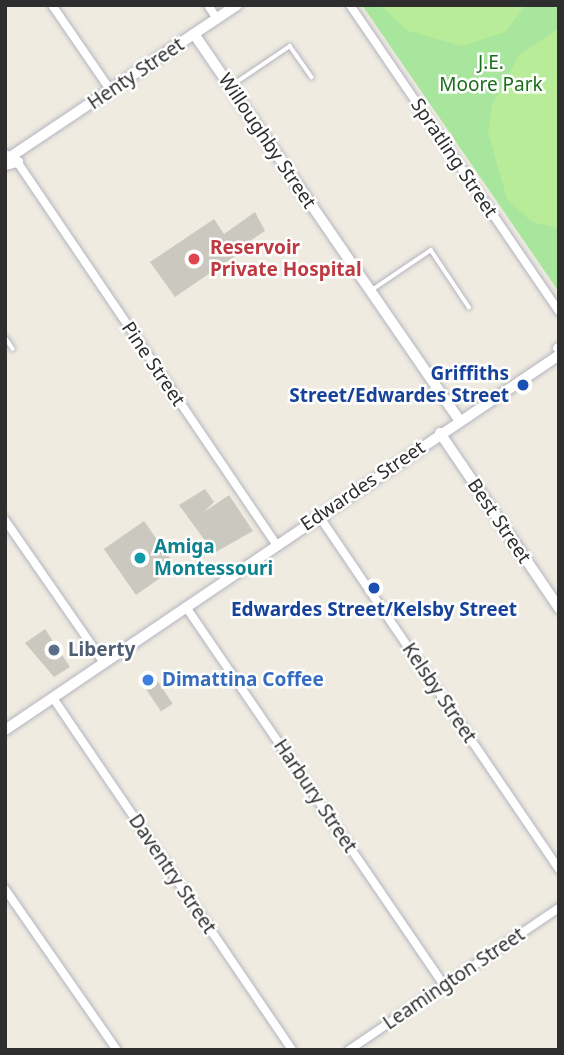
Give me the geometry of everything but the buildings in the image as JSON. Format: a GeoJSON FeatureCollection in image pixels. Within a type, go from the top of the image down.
{"type":"FeatureCollection","features":[{"type":"Feature","properties":{"kind":"street"},"geometry":{"type":"LineString","coordinates":[[52,5],[111,91]]}},
{"type":"Feature","properties":{"kind":"street"},"geometry":{"type":"LineString","coordinates":[[208,5],[217,19]]}},
{"type":"Feature","properties":{"kind":"street","name":"Henty Street"},"geometry":{"type":"LineString","coordinates":[[10,161],[237,5]]}},
{"type":"Feature","properties":{"kind":"street","name":"Spratling Street"},"geometry":{"type":"LineString","coordinates":[[350,5],[559,311]]}},
{"type":"Feature","properties":{"kind":"street","name":"Willoughby Street"},"geometry":{"type":"LineString","coordinates":[[194,34],[459,420]]}},
{"type":"Feature","properties":{"kind":"street","name":"Pine Street"},"geometry":{"type":"LineString","coordinates":[[10,161],[29,183],[277,545]]}},
{"type":"Feature","properties":{"kind":"street","name":"Edwardes Street"},"geometry":{"type":"LineString","coordinates":[[5,730],[558,350]]}},
{"type":"Feature","properties":{"kind":"street","name":"Best Street"},"geometry":{"type":"LineString","coordinates":[[440,433],[559,608]]}},
{"type":"Feature","properties":{"kind":"street","name":"Kelsby Street"},"geometry":{"type":"LineString","coordinates":[[318,516],[559,869]]}},
{"type":"Feature","properties":{"kind":"street"},"geometry":{"type":"LineString","coordinates":[[5,520],[104,663]]}},
{"type":"Feature","properties":{"kind":"street","name":"Harbury Street"},"geometry":{"type":"LineString","coordinates":[[186,607],[444,985]]}},
{"type":"Feature","properties":{"kind":"street","name":"Daventry Street"},"geometry":{"type":"LineString","coordinates":[[53,698],[292,1050]]}},
{"type":"Feature","properties":{"kind":"street"},"geometry":{"type":"LineString","coordinates":[[5,889],[117,1050]]}},
{"type":"Feature","properties":{"kind":"street","name":"Leamington Street"},"geometry":{"type":"LineString","coordinates":[[349,1050],[559,908]]}},
{"type":"Feature","properties":{"kind":"lane"},"geometry":{"type":"LineString","coordinates":[[230,86],[290,46],[312,77]]}},
{"type":"Feature","properties":{"kind":"lane"},"geometry":{"type":"LineString","coordinates":[[371,291],[431,250],[469,307]]}},
{"type":"Feature","properties":{"kind":"lane"},"geometry":{"type":"LineString","coordinates":[[5,337],[13,349]]}},
{"type":"Feature","properties":{"kind":"green space","name":"J.E. Moore Park"},"geometry":{"type":"Polygon","coordinates":[[[362,5],[559,5],[559,292],[362,5]]]}},
{"type":"Feature","properties":{"kind":"green space"},"geometry":{"type":"Polygon","coordinates":[[[380,5],[526,5],[505,32],[462,46],[408,31],[380,5]]]}},
{"type":"Feature","properties":{"kind":"green space"},"geometry":{"type":"Polygon","coordinates":[[[559,28],[557,228],[532,222],[507,199],[488,132],[492,105],[519,55],[559,28]]]}},
{"type":"Feature","properties":{"kind":"place","name":"Reservoir Private Hospital"},"geometry":{"type":"Point","coordinates":[194,259]}},
{"type":"Feature","properties":{"kind":"place","name":"Griffiths Street/Edwardes Street"},"geometry":{"type":"Point","coordinates":[523,385]}},
{"type":"Feature","properties":{"kind":"place","name":"Amiga Montessouri"},"geometry":{"type":"Point","coordinates":[140,558]}},
{"type":"Feature","properties":{"kind":"place","name":"Edwardes Street/Kelsby Street"},"geometry":{"type":"Point","coordinates":[374,588]}},
{"type":"Feature","properties":{"kind":"place","name":"Liberty"},"geometry":{"type":"Point","coordinates":[54,650]}},
{"type":"Feature","properties":{"kind":"place","name":"Dimattina Coffee"},"geometry":{"type":"Point","coordinates":[148,680]}}]}
